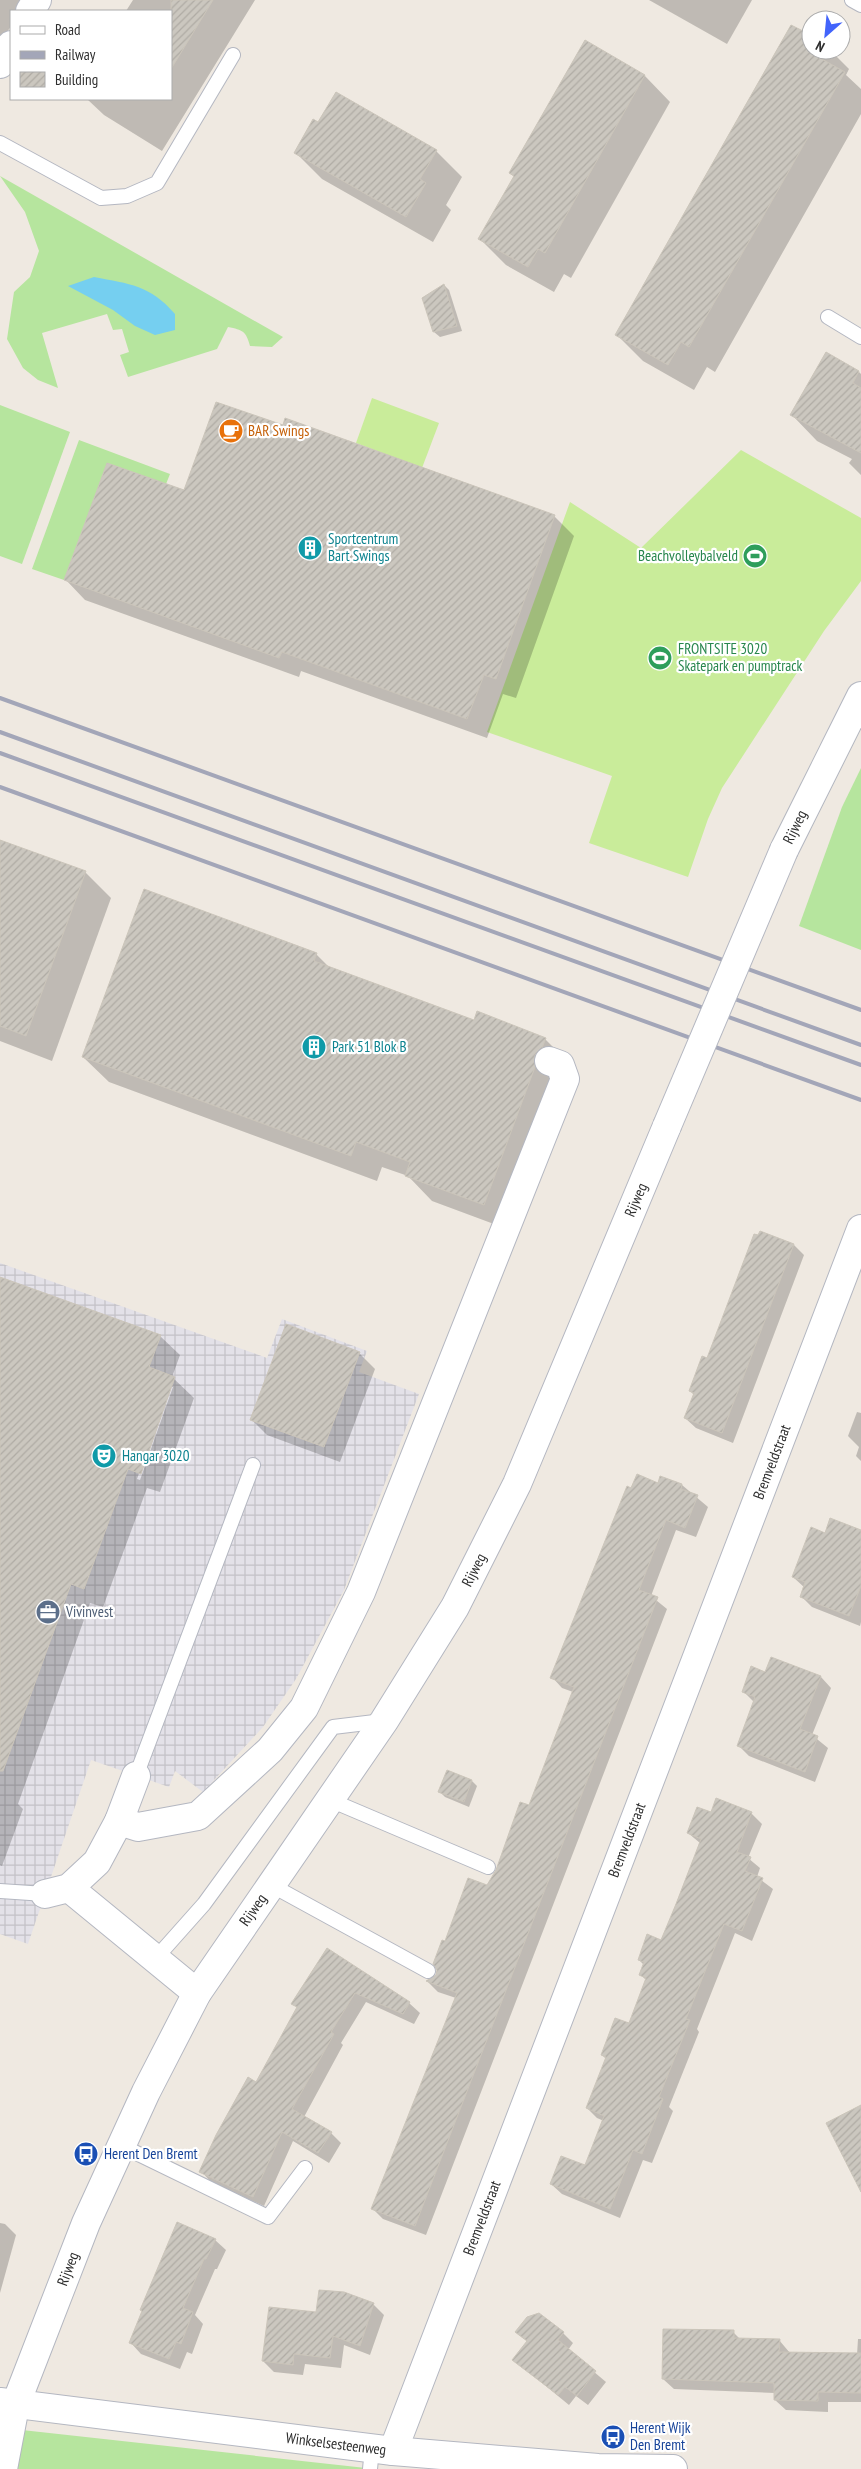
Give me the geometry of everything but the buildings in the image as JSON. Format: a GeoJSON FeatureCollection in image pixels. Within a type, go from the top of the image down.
{"type":"FeatureCollection","features":[{"type":"Feature","properties":{"kind":"street"},"geometry":{"type":"LineString","coordinates":[[0,64],[10,46]]}},
{"type":"Feature","properties":{"kind":"street","name":"Rijweg"},"geometry":{"type":"LineString","coordinates":[[2,2469],[7,2404],[86,2223],[197,1993],[384,1721],[455,1608],[517,1484],[784,850],[861,696]]}},
{"type":"Feature","properties":{"kind":"street"},"geometry":{"type":"LineString","coordinates":[[119,1821],[138,1827],[198,1816],[270,1750],[304,1708],[362,1592],[565,1079],[560,1065],[549,1061]]}},
{"type":"Feature","properties":{"kind":"street","name":"Bremveldstraat"},"geometry":{"type":"LineString","coordinates":[[378,2456],[851,1290],[861,1229]]}},
{"type":"Feature","properties":{"kind":"street"},"geometry":{"type":"LineString","coordinates":[[136,1776],[119,1821],[97,1862],[57,1891],[156,1958],[197,1993]]}},
{"type":"Feature","properties":{"kind":"street","name":"Winkselsesteenweg"},"geometry":{"type":"LineString","coordinates":[[7,2404],[378,2456],[598,2468],[673,2469]]}},
{"type":"Feature","properties":{"kind":"lane"},"geometry":{"type":"LineString","coordinates":[[852,0],[861,5]]}},
{"type":"Feature","properties":{"kind":"lane"},"geometry":{"type":"LineString","coordinates":[[0,143],[101,198],[127,196],[157,183],[233,55]]}},
{"type":"Feature","properties":{"kind":"lane"},"geometry":{"type":"LineString","coordinates":[[828,317],[861,337]]}},
{"type":"Feature","properties":{"kind":"lane"},"geometry":{"type":"LineString","coordinates":[[136,1776],[253,1465]]}},
{"type":"Feature","properties":{"kind":"lane"},"geometry":{"type":"LineString","coordinates":[[156,1958],[204,1904],[334,1727],[384,1721]]}},
{"type":"Feature","properties":{"kind":"lane"},"geometry":{"type":"LineString","coordinates":[[330,1800],[488,1867]]}},
{"type":"Feature","properties":{"kind":"lane"},"geometry":{"type":"LineString","coordinates":[[270,1885],[428,1971]]}},
{"type":"Feature","properties":{"kind":"lane"},"geometry":{"type":"LineString","coordinates":[[0,1891],[57,1891]]}},
{"type":"Feature","properties":{"kind":"lane"},"geometry":{"type":"LineString","coordinates":[[122,2146],[268,2217],[305,2168]]}},
{"type":"Feature","properties":{"kind":"shaded area"},"geometry":{"type":"Polygon","coordinates":[[[0,1263],[267,1358],[282,1319],[367,1351],[359,1372],[419,1394],[344,1590],[296,1679],[263,1727],[203,1792],[175,1771],[169,1787],[91,1760],[28,1944],[0,1934],[0,1263]]]}},
{"type":"Feature","properties":{"kind":"green space"},"geometry":{"type":"Polygon","coordinates":[[[0,176],[283,337],[272,347],[250,346],[243,332],[228,327],[217,349],[128,377],[120,355],[129,352],[122,329],[113,330],[107,314],[42,333],[58,388],[38,380],[23,368],[7,339],[14,292],[30,277],[39,251],[25,212],[0,176]]]}},
{"type":"Feature","properties":{"kind":"green space"},"geometry":{"type":"Polygon","coordinates":[[[372,398],[439,423],[422,468],[356,443],[372,398]]]}},
{"type":"Feature","properties":{"kind":"green space"},"geometry":{"type":"Polygon","coordinates":[[[0,405],[70,432],[22,564],[0,556],[0,405]]]}},
{"type":"Feature","properties":{"kind":"green space"},"geometry":{"type":"Polygon","coordinates":[[[79,440],[170,474],[166,484],[107,463],[64,580],[32,569],[79,440]]]}},
{"type":"Feature","properties":{"kind":"green space","name":"FRONTSITE 3020 Skatepark en pumptrack"},"geometry":{"type":"Polygon","coordinates":[[[741,450],[861,518],[861,581],[824,631],[722,788],[708,819],[688,877],[589,843],[612,776],[487,732],[570,502],[641,548],[741,450]]]}},
{"type":"Feature","properties":{"kind":"green space"},"geometry":{"type":"Polygon","coordinates":[[[861,768],[861,950],[799,926],[842,807],[861,768]]]}},
{"type":"Feature","properties":{"kind":"green space"},"geometry":{"type":"Polygon","coordinates":[[[22,2430],[375,2469],[15,2469],[22,2430]]]}},
{"type":"Feature","properties":{"kind":"water"},"geometry":{"type":"Polygon","coordinates":[[[94,277],[129,284],[148,291],[166,304],[175,314],[175,330],[155,335],[135,326],[113,310],[68,286],[94,277]]]}},
{"type":"Feature","properties":{"kind":"railway"},"geometry":{"type":"LineString","coordinates":[[0,698],[861,1010]]}},
{"type":"Feature","properties":{"kind":"railway"},"geometry":{"type":"LineString","coordinates":[[0,732],[861,1045]]}},
{"type":"Feature","properties":{"kind":"railway"},"geometry":{"type":"LineString","coordinates":[[0,753],[861,1065]]}},
{"type":"Feature","properties":{"kind":"railway"},"geometry":{"type":"LineString","coordinates":[[0,787],[861,1100]]}},
{"type":"Feature","properties":{"kind":"place","name":"BAR Swings"},"geometry":{"type":"Point","coordinates":[231,431]}},
{"type":"Feature","properties":{"kind":"place","name":"Sportcentrum Bart Swings"},"geometry":{"type":"Point","coordinates":[310,548]}},
{"type":"Feature","properties":{"kind":"place","name":"Beachvolleybalveld"},"geometry":{"type":"Point","coordinates":[755,556]}},
{"type":"Feature","properties":{"kind":"place","name":"FRONTSITE 3020 Skatepark en pumptrack"},"geometry":{"type":"Point","coordinates":[660,658]}},
{"type":"Feature","properties":{"kind":"place","name":"Park 51 Blok B"},"geometry":{"type":"Point","coordinates":[314,1047]}},
{"type":"Feature","properties":{"kind":"place","name":"Hangar 3020"},"geometry":{"type":"Point","coordinates":[104,1456]}},
{"type":"Feature","properties":{"kind":"place","name":"Vivinvest"},"geometry":{"type":"Point","coordinates":[48,1612]}},
{"type":"Feature","properties":{"kind":"place","name":"Herent Den Bremt"},"geometry":{"type":"Point","coordinates":[86,2154]}},
{"type":"Feature","properties":{"kind":"place","name":"Herent Wijk Den Bremt"},"geometry":{"type":"Point","coordinates":[613,2437]}}]}
